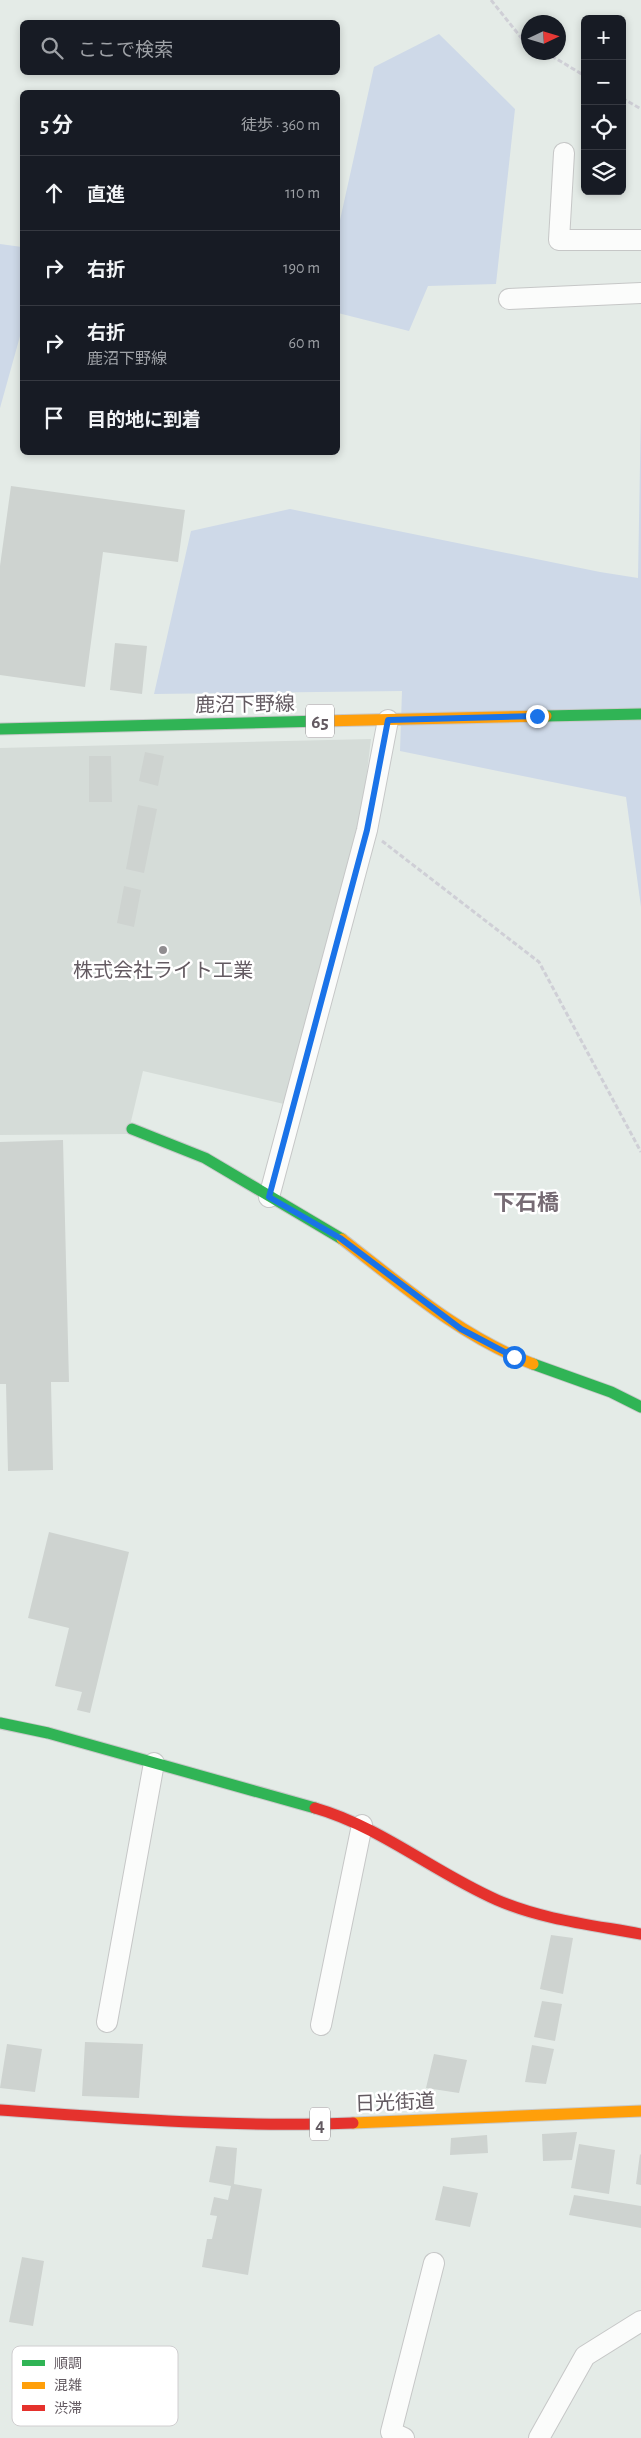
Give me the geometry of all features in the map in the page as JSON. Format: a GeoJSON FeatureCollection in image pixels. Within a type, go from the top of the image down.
{"type":"FeatureCollection","features":[{"type":"Feature","properties":{"kind":"main road","name":"鹿沼下野線"},"geometry":{"type":"LineString","coordinates":[[0,729],[641,714]]}},
{"type":"Feature","properties":{"kind":"main road"},"geometry":{"type":"LineString","coordinates":[[132,1129],[205,1158],[340,1238],[461,1329],[514,1357],[611,1392],[641,1407]]}},
{"type":"Feature","properties":{"kind":"main road"},"geometry":{"type":"LineString","coordinates":[[0,1723],[48,1733],[335,1814],[362,1825],[462,1883],[498,1900],[538,1914],[641,1934]]}},
{"type":"Feature","properties":{"kind":"main road","name":"日光街道"},"geometry":{"type":"LineString","coordinates":[[0,2110],[156,2121],[297,2125],[641,2110]]}},
{"type":"Feature","properties":{"kind":"street"},"geometry":{"type":"LineString","coordinates":[[564,153],[559,240],[641,240]]}},
{"type":"Feature","properties":{"kind":"street"},"geometry":{"type":"LineString","coordinates":[[509,299],[641,294]]}},
{"type":"Feature","properties":{"kind":"street"},"geometry":{"type":"LineString","coordinates":[[269,1197],[367,830],[388,720]]}},
{"type":"Feature","properties":{"kind":"street"},"geometry":{"type":"LineString","coordinates":[[108,2022],[154,1763]]}},
{"type":"Feature","properties":{"kind":"street"},"geometry":{"type":"LineString","coordinates":[[321,2025],[362,1825]]}},
{"type":"Feature","properties":{"kind":"street"},"geometry":{"type":"LineString","coordinates":[[404,2438],[391,2432],[434,2263]]}},
{"type":"Feature","properties":{"kind":"street"},"geometry":{"type":"LineString","coordinates":[[539,2438],[585,2356],[641,2321]]}},
{"type":"Feature","properties":{"kind":"path"},"geometry":{"type":"LineString","coordinates":[[491,0],[521,38]]}},
{"type":"Feature","properties":{"kind":"path"},"geometry":{"type":"LineString","coordinates":[[558,60],[581,74]]}},
{"type":"Feature","properties":{"kind":"path"},"geometry":{"type":"LineString","coordinates":[[626,100],[641,108]]}},
{"type":"Feature","properties":{"kind":"path"},"geometry":{"type":"LineString","coordinates":[[367,830],[539,962],[641,1152]]}},
{"type":"Feature","properties":{"kind":"shaded area"},"geometry":{"type":"Polygon","coordinates":[[[439,34],[515,109],[496,284],[428,286],[409,331],[340,314],[340,220],[374,67],[439,34]]]}},
{"type":"Feature","properties":{"kind":"shaded area"},"geometry":{"type":"Polygon","coordinates":[[[0,244],[20,247],[20,336],[0,408],[0,244]]]}},
{"type":"Feature","properties":{"kind":"shaded area"},"geometry":{"type":"Polygon","coordinates":[[[641,408],[641,907],[626,797],[400,751],[402,691],[154,694],[191,531],[290,509],[600,572],[638,578],[641,408]]]}},
{"type":"Feature","properties":{"kind":"shaded area","name":"株式会社ライト工業"},"geometry":{"type":"Polygon","coordinates":[[[371,739],[360,829],[284,1104],[143,1071],[128,1134],[0,1135],[0,748],[371,739]]]}},
{"type":"Feature","properties":{"kind":"building"},"geometry":{"type":"Polygon","coordinates":[[[11,486],[185,510],[178,562],[103,552],[85,687],[0,675],[0,566],[11,486]]]}},
{"type":"Feature","properties":{"kind":"building"},"geometry":{"type":"Polygon","coordinates":[[[115,643],[147,646],[142,694],[110,690],[115,643]]]}},
{"type":"Feature","properties":{"kind":"building"},"geometry":{"type":"Polygon","coordinates":[[[145,752],[164,756],[158,786],[139,781],[145,752]]]}},
{"type":"Feature","properties":{"kind":"building"},"geometry":{"type":"Polygon","coordinates":[[[89,756],[111,756],[112,802],[89,802],[89,756]]]}},
{"type":"Feature","properties":{"kind":"building"},"geometry":{"type":"Polygon","coordinates":[[[138,805],[157,809],[144,873],[126,869],[138,805]]]}},
{"type":"Feature","properties":{"kind":"building"},"geometry":{"type":"Polygon","coordinates":[[[124,886],[141,890],[134,927],[117,923],[124,886]]]}},
{"type":"Feature","properties":{"kind":"building"},"geometry":{"type":"Polygon","coordinates":[[[63,1140],[69,1382],[51,1382],[53,1470],[8,1471],[6,1384],[0,1384],[0,1142],[63,1140]]]}},
{"type":"Feature","properties":{"kind":"building"},"geometry":{"type":"Polygon","coordinates":[[[49,1532],[129,1552],[90,1713],[77,1710],[82,1692],[55,1686],[69,1628],[28,1618],[49,1532]]]}},
{"type":"Feature","properties":{"kind":"building"},"geometry":{"type":"Polygon","coordinates":[[[551,1935],[573,1938],[563,1994],[540,1989],[551,1935]]]}},
{"type":"Feature","properties":{"kind":"building"},"geometry":{"type":"Polygon","coordinates":[[[542,2001],[562,2004],[555,2041],[534,2037],[542,2001]]]}},
{"type":"Feature","properties":{"kind":"building"},"geometry":{"type":"Polygon","coordinates":[[[85,2042],[143,2044],[139,2098],[82,2096],[85,2042]]]}},
{"type":"Feature","properties":{"kind":"building"},"geometry":{"type":"Polygon","coordinates":[[[7,2044],[42,2049],[35,2092],[0,2088],[7,2044]]]}},
{"type":"Feature","properties":{"kind":"building"},"geometry":{"type":"Polygon","coordinates":[[[532,2045],[554,2049],[546,2084],[525,2082],[532,2045]]]}},
{"type":"Feature","properties":{"kind":"building"},"geometry":{"type":"Polygon","coordinates":[[[434,2054],[467,2060],[459,2093],[426,2088],[434,2054]]]}},
{"type":"Feature","properties":{"kind":"building"},"geometry":{"type":"Polygon","coordinates":[[[577,2132],[572,2160],[543,2161],[542,2134],[577,2132]]]}},
{"type":"Feature","properties":{"kind":"building"},"geometry":{"type":"Polygon","coordinates":[[[487,2135],[488,2153],[450,2155],[451,2138],[487,2135]]]}},
{"type":"Feature","properties":{"kind":"building"},"geometry":{"type":"Polygon","coordinates":[[[579,2144],[615,2150],[609,2194],[571,2188],[579,2144]]]}},
{"type":"Feature","properties":{"kind":"building"},"geometry":{"type":"Polygon","coordinates":[[[216,2146],[237,2148],[234,2184],[262,2189],[248,2275],[202,2267],[207,2239],[212,2239],[217,2216],[210,2215],[214,2197],[228,2200],[231,2186],[209,2182],[216,2146]]]}},
{"type":"Feature","properties":{"kind":"building"},"geometry":{"type":"Polygon","coordinates":[[[641,2155],[641,2185],[636,2184],[641,2155]]]}},
{"type":"Feature","properties":{"kind":"building"},"geometry":{"type":"Polygon","coordinates":[[[443,2186],[478,2193],[470,2227],[435,2220],[443,2186]]]}},
{"type":"Feature","properties":{"kind":"building"},"geometry":{"type":"Polygon","coordinates":[[[574,2195],[641,2206],[641,2228],[569,2215],[574,2195]]]}},
{"type":"Feature","properties":{"kind":"building"},"geometry":{"type":"Polygon","coordinates":[[[22,2257],[44,2261],[33,2326],[9,2322],[22,2257]]]}},
{"type":"Feature","properties":{"kind":"traffic: fast"},"geometry":{"type":"LineString","coordinates":[[546,716],[641,714]]}},
{"type":"Feature","properties":{"kind":"traffic: fast"},"geometry":{"type":"LineString","coordinates":[[0,729],[322,721]]}},
{"type":"Feature","properties":{"kind":"traffic: fast"},"geometry":{"type":"LineString","coordinates":[[132,1129],[205,1158],[342,1239]]}},
{"type":"Feature","properties":{"kind":"traffic: fast"},"geometry":{"type":"LineString","coordinates":[[533,1364],[611,1392],[641,1407]]}},
{"type":"Feature","properties":{"kind":"traffic: fast"},"geometry":{"type":"LineString","coordinates":[[0,1723],[48,1733],[315,1808]]}},
{"type":"Feature","properties":{"kind":"traffic: slow"},"geometry":{"type":"LineString","coordinates":[[322,721],[546,716]]}},
{"type":"Feature","properties":{"kind":"traffic: slow"},"geometry":{"type":"LineString","coordinates":[[342,1239],[410,1292],[457,1325],[481,1340],[533,1364]]}},
{"type":"Feature","properties":{"kind":"traffic: slow"},"geometry":{"type":"LineString","coordinates":[[353,2123],[641,2111]]}},
{"type":"Feature","properties":{"kind":"traffic: jam"},"geometry":{"type":"LineString","coordinates":[[315,1808],[363,1827],[474,1889],[514,1907],[568,1921],[641,1934]]}},
{"type":"Feature","properties":{"kind":"traffic: jam"},"geometry":{"type":"LineString","coordinates":[[0,2110],[221,2123],[353,2123]]}},
{"type":"Feature","properties":{"kind":"place","name":"株式会社ライト工業"},"geometry":{"type":"Point","coordinates":[163,950]}},
{"type":"Feature","properties":{"kind":"district","name":"下石橋"},"geometry":{"type":"Point","coordinates":[526,1202]}},
{"type":"Feature","properties":{"kind":"route"},"geometry":{"type":"LineString","coordinates":[[514,1357],[461,1329],[340,1238],[269,1197],[367,830],[388,720],[537,716]]}}]}
